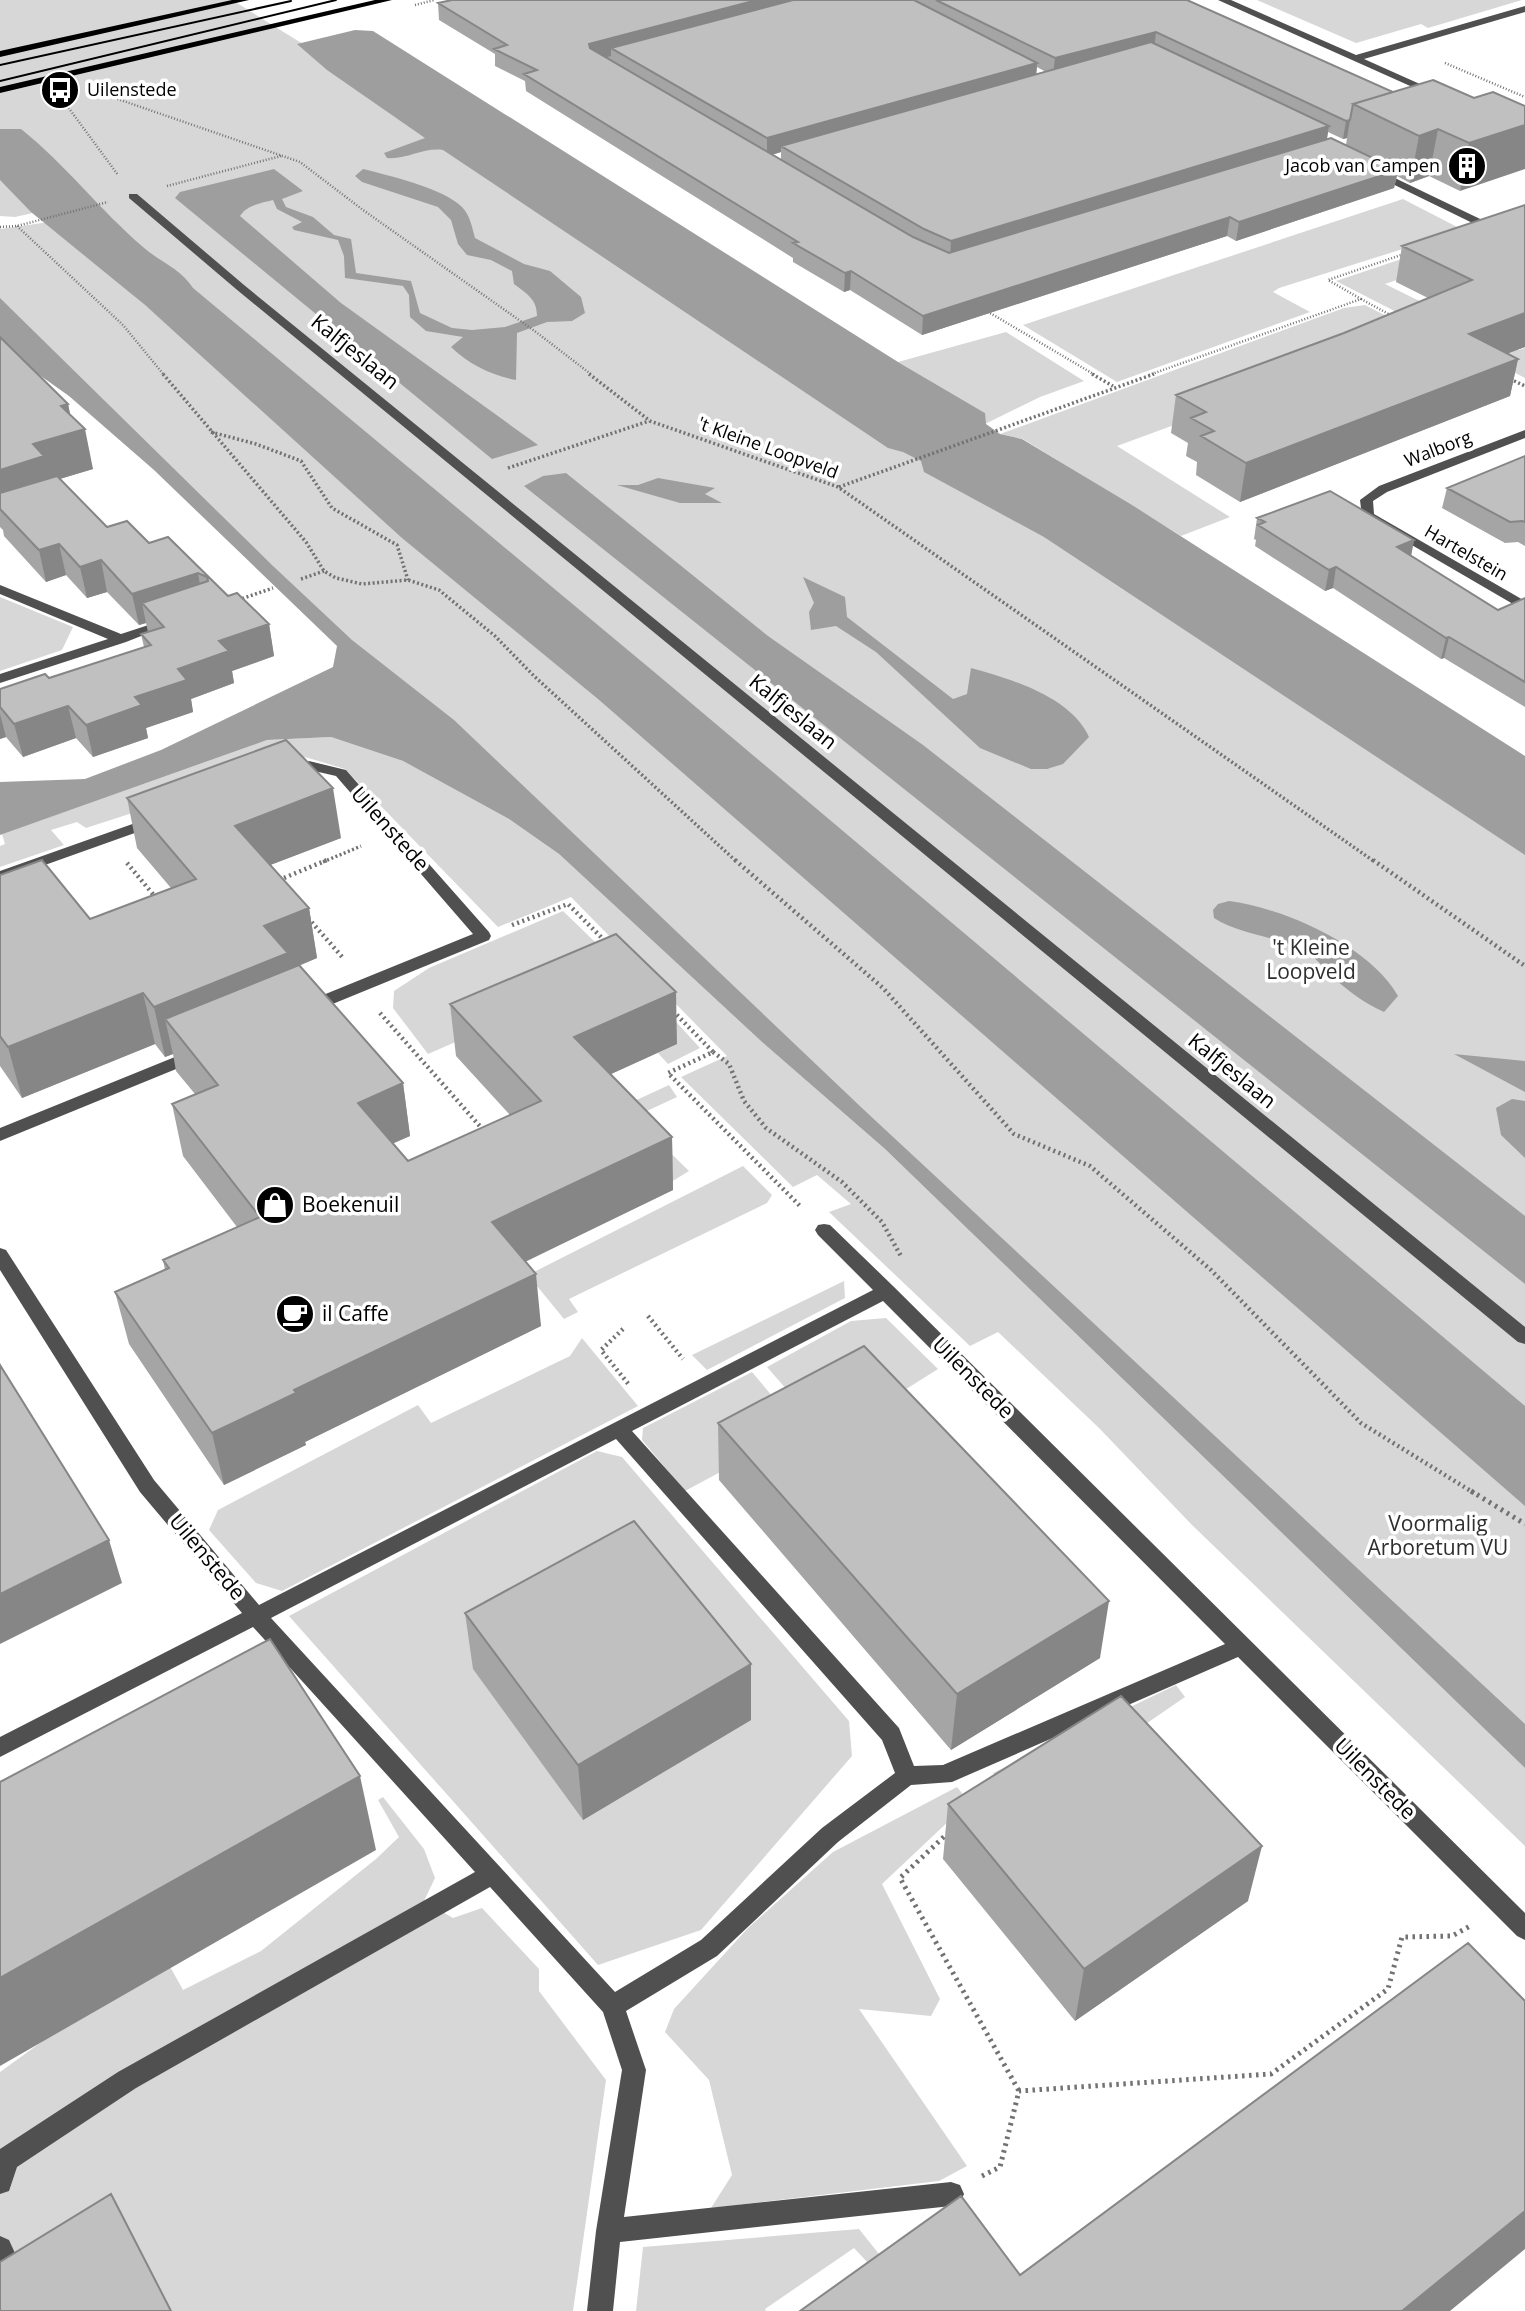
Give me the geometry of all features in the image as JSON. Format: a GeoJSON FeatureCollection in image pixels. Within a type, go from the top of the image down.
{"type":"FeatureCollection","features":[{"type":"Feature","properties":{"kind":"main road"},"geometry":{"type":"LineString","coordinates":[[0,90],[387,0]]}},
{"type":"Feature","properties":{"kind":"main road"},"geometry":{"type":"LineString","coordinates":[[0,54],[239,1]]}},
{"type":"Feature","properties":{"kind":"street"},"geometry":{"type":"LineString","coordinates":[[1223,0],[1453,102]]}},
{"type":"Feature","properties":{"kind":"street"},"geometry":{"type":"LineString","coordinates":[[1246,0],[1445,86]]}},
{"type":"Feature","properties":{"kind":"street"},"geometry":{"type":"LineString","coordinates":[[1354,59],[1525,9]]}},
{"type":"Feature","properties":{"kind":"street"},"geometry":{"type":"LineString","coordinates":[[1359,164],[1510,237]]}},
{"type":"Feature","properties":{"kind":"street","name":"Kalfjeslaan"},"geometry":{"type":"LineString","coordinates":[[133,196],[240,287],[1525,1337]]}},
{"type":"Feature","properties":{"kind":"street","name":"Walborg"},"geometry":{"type":"LineString","coordinates":[[1366,500],[1383,489],[1525,434]]}},
{"type":"Feature","properties":{"kind":"street","name":"Hartelstein"},"geometry":{"type":"LineString","coordinates":[[1366,500],[1368,516],[1525,607]]}},
{"type":"Feature","properties":{"kind":"street"},"geometry":{"type":"LineString","coordinates":[[0,589],[121,639]]}},
{"type":"Feature","properties":{"kind":"street"},"geometry":{"type":"LineString","coordinates":[[0,680],[204,611]]}},
{"type":"Feature","properties":{"kind":"street","name":"Uilenstede"},"geometry":{"type":"LineString","coordinates":[[271,779],[309,765],[341,773],[482,936]]}},
{"type":"Feature","properties":{"kind":"street"},"geometry":{"type":"LineString","coordinates":[[0,876],[170,815]]}},
{"type":"Feature","properties":{"kind":"street"},"geometry":{"type":"LineString","coordinates":[[294,1014],[482,936]]}},
{"type":"Feature","properties":{"kind":"street"},"geometry":{"type":"LineString","coordinates":[[0,1135],[217,1046]]}},
{"type":"Feature","properties":{"kind":"street","name":"Uilenstede"},"geometry":{"type":"LineString","coordinates":[[824,1230],[1525,1929]]}},
{"type":"Feature","properties":{"kind":"street","name":"Uilenstede"},"geometry":{"type":"LineString","coordinates":[[0,1255],[147,1486],[257,1617],[0,1748]]}},
{"type":"Feature","properties":{"kind":"street"},"geometry":{"type":"LineString","coordinates":[[600,2311],[609,2231],[634,2070],[613,2006],[257,1617],[886,1291]]}},
{"type":"Feature","properties":{"kind":"street"},"geometry":{"type":"LineString","coordinates":[[619,1430],[891,1735],[907,1776]]}},
{"type":"Feature","properties":{"kind":"street"},"geometry":{"type":"LineString","coordinates":[[613,2006],[709,1948],[830,1835],[907,1776],[944,1775],[1242,1646]]}},
{"type":"Feature","properties":{"kind":"street"},"geometry":{"type":"LineString","coordinates":[[3,2167],[127,2080],[494,1873]]}},
{"type":"Feature","properties":{"kind":"street"},"geometry":{"type":"LineString","coordinates":[[609,2231],[951,2193]]}},
{"type":"Feature","properties":{"kind":"street"},"geometry":{"type":"LineString","coordinates":[[0,2249],[11,2273]]}},
{"type":"Feature","properties":{"kind":"path","name":"'t Kleine Loopveld"},"geometry":{"type":"LineString","coordinates":[[98,93],[300,162],[363,210],[518,318],[650,421],[838,487],[1525,966]]}},
{"type":"Feature","properties":{"kind":"path"},"geometry":{"type":"LineString","coordinates":[[59,95],[133,196],[206,174],[283,156]]}},
{"type":"Feature","properties":{"kind":"path"},"geometry":{"type":"LineString","coordinates":[[0,227],[18,226],[114,200]]}},
{"type":"Feature","properties":{"kind":"path"},"geometry":{"type":"LineString","coordinates":[[18,226],[123,325],[306,542],[324,571],[337,578],[362,584],[408,580],[439,590],[495,636],[544,685],[787,907],[883,988],[1014,1133],[1090,1166],[1211,1270],[1361,1423],[1525,1524]]}},
{"type":"Feature","properties":{"kind":"path"},"geometry":{"type":"LineString","coordinates":[[1402,321],[1328,280],[1414,251]]}},
{"type":"Feature","properties":{"kind":"path"},"geometry":{"type":"LineString","coordinates":[[838,487],[904,461],[1361,299]]}},
{"type":"Feature","properties":{"kind":"path"},"geometry":{"type":"LineString","coordinates":[[975,304],[1114,387]]}},
{"type":"Feature","properties":{"kind":"path"},"geometry":{"type":"LineString","coordinates":[[1500,373],[1525,386]]}},
{"type":"Feature","properties":{"kind":"path"},"geometry":{"type":"LineString","coordinates":[[478,479],[650,421]]}},
{"type":"Feature","properties":{"kind":"path"},"geometry":{"type":"LineString","coordinates":[[210,431],[256,443],[301,461],[332,508],[397,545],[408,580]]}},
{"type":"Feature","properties":{"kind":"path"},"geometry":{"type":"LineString","coordinates":[[301,579],[324,571]]}},
{"type":"Feature","properties":{"kind":"path"},"geometry":{"type":"LineString","coordinates":[[204,611],[273,588]]}},
{"type":"Feature","properties":{"kind":"path"},"geometry":{"type":"LineString","coordinates":[[284,892],[274,881],[394,832]]}},
{"type":"Feature","properties":{"kind":"path"},"geometry":{"type":"LineString","coordinates":[[106,838],[158,900]]}},
{"type":"Feature","properties":{"kind":"path"},"geometry":{"type":"LineString","coordinates":[[482,936],[568,904],[611,947]]}},
{"type":"Feature","properties":{"kind":"path"},"geometry":{"type":"LineString","coordinates":[[302,912],[491,1139]]}},
{"type":"Feature","properties":{"kind":"path"},"geometry":{"type":"LineString","coordinates":[[670,1007],[713,1052],[729,1064],[744,1101],[766,1128],[842,1182],[882,1222],[902,1255],[904,1282],[886,1291]]}},
{"type":"Feature","properties":{"kind":"path"},"geometry":{"type":"LineString","coordinates":[[713,1052],[668,1073],[824,1230]]}},
{"type":"Feature","properties":{"kind":"path"},"geometry":{"type":"LineString","coordinates":[[648,1316],[705,1385]]}},
{"type":"Feature","properties":{"kind":"path"},"geometry":{"type":"LineString","coordinates":[[623,1329],[601,1350],[652,1413]]}},
{"type":"Feature","properties":{"kind":"path"},"geometry":{"type":"LineString","coordinates":[[958,1824],[900,1878],[1019,2091],[1000,2166]]}},
{"type":"Feature","properties":{"kind":"path"},"geometry":{"type":"LineString","coordinates":[[1019,2091],[1271,2074],[1388,1989],[1402,1937],[1452,1936]]}},
{"type":"Feature","properties":{"kind":"green space","name":"'t Kleine Loopveld"},"geometry":{"type":"Polygon","coordinates":[[[0,0],[232,0],[303,44],[1525,851],[1525,1413],[86,201],[15,217],[0,216],[0,0]]]}},
{"type":"Feature","properties":{"kind":"green space"},"geometry":{"type":"Polygon","coordinates":[[[1257,0],[1522,0],[1428,28],[1421,24],[1356,43],[1257,0]]]}},
{"type":"Feature","properties":{"kind":"green space"},"geometry":{"type":"Polygon","coordinates":[[[1403,199],[1463,230],[1279,288],[1273,292],[1310,312],[1117,382],[1023,325],[1403,199]]]}},
{"type":"Feature","properties":{"kind":"green space","name":"Voormalig Arboretum VU"},"geometry":{"type":"Polygon","coordinates":[[[49,222],[1525,1500],[1525,1731],[361,652],[0,310],[0,229],[49,222]]]}},
{"type":"Feature","properties":{"kind":"green space"},"geometry":{"type":"Polygon","coordinates":[[[1473,235],[1496,246],[1385,284],[1519,350],[1525,348],[1525,378],[1336,281],[1473,235]]]}},
{"type":"Feature","properties":{"kind":"green space"},"geometry":{"type":"Polygon","coordinates":[[[1365,305],[1421,334],[1117,446],[1230,517],[1181,536],[1023,439],[1000,434],[1344,308],[1365,305]]]}},
{"type":"Feature","properties":{"kind":"green space"},"geometry":{"type":"Polygon","coordinates":[[[1006,332],[1084,381],[1040,397],[985,424],[985,413],[898,362],[1006,332]]]}},
{"type":"Feature","properties":{"kind":"green space"},"geometry":{"type":"Polygon","coordinates":[[[0,597],[73,627],[62,650],[0,671],[0,597]]]}},
{"type":"Feature","properties":{"kind":"green space"},"geometry":{"type":"Polygon","coordinates":[[[331,737],[403,761],[509,819],[559,854],[762,1042],[885,1149],[1525,1768],[1525,1846],[1192,1525],[1099,1428],[998,1332],[970,1346],[829,1212],[851,1204],[817,1175],[793,1187],[681,1077],[727,1056],[571,897],[498,927],[345,769],[305,757],[86,828],[77,822],[51,830],[64,845],[0,867],[0,846],[5,844],[2,834],[267,740],[331,737]]]}},
{"type":"Feature","properties":{"kind":"green space"},"geometry":{"type":"Polygon","coordinates":[[[563,911],[623,969],[428,1054],[393,1008],[394,991],[429,968],[563,911]]]}},
{"type":"Feature","properties":{"kind":"green space"},"geometry":{"type":"Polygon","coordinates":[[[668,1013],[700,1048],[668,1064],[658,1053],[677,1044],[668,1013]]]}},
{"type":"Feature","properties":{"kind":"green space"},"geometry":{"type":"Polygon","coordinates":[[[669,1085],[677,1097],[634,1117],[689,1171],[668,1184],[604,1115],[669,1085]]]}},
{"type":"Feature","properties":{"kind":"green space"},"geometry":{"type":"Polygon","coordinates":[[[743,1166],[772,1195],[767,1203],[569,1299],[578,1312],[564,1319],[528,1275],[743,1166]]]}},
{"type":"Feature","properties":{"kind":"green space"},"geometry":{"type":"Polygon","coordinates":[[[844,1281],[845,1298],[707,1370],[692,1355],[844,1281]]]}},
{"type":"Feature","properties":{"kind":"green space"},"geometry":{"type":"Polygon","coordinates":[[[886,1318],[938,1369],[892,1398],[810,1416],[767,1367],[851,1321],[886,1318]]]}},
{"type":"Feature","properties":{"kind":"green space"},"geometry":{"type":"Polygon","coordinates":[[[582,1338],[638,1406],[282,1591],[256,1583],[209,1530],[218,1510],[418,1405],[431,1423],[570,1356],[582,1338]]]}},
{"type":"Feature","properties":{"kind":"green space"},"geometry":{"type":"Polygon","coordinates":[[[752,1372],[800,1429],[685,1491],[642,1440],[643,1428],[752,1372]]]}},
{"type":"Feature","properties":{"kind":"green space"},"geometry":{"type":"Polygon","coordinates":[[[597,1451],[622,1457],[849,1721],[852,1756],[701,1930],[598,1965],[289,1616],[597,1451]]]}},
{"type":"Feature","properties":{"kind":"green space"},"geometry":{"type":"Polygon","coordinates":[[[1176,1685],[1185,1697],[1022,1809],[993,1773],[1176,1685]]]}},
{"type":"Feature","properties":{"kind":"green space"},"geometry":{"type":"Polygon","coordinates":[[[957,1787],[969,1802],[882,1884],[940,1999],[931,2016],[859,2009],[967,2166],[939,2181],[711,2208],[732,2175],[709,2080],[665,2032],[674,2009],[748,1928],[833,1852],[957,1787]]]}},
{"type":"Feature","properties":{"kind":"green space"},"geometry":{"type":"Polygon","coordinates":[[[383,1797],[424,1849],[435,1878],[424,1901],[453,1918],[482,1908],[539,1969],[539,1991],[606,2080],[573,2311],[0,2311],[0,2072],[163,1954],[183,1990],[261,1951],[376,1859],[399,1837],[378,1800],[383,1797]]]}},
{"type":"Feature","properties":{"kind":"green space"},"geometry":{"type":"Polygon","coordinates":[[[859,2229],[879,2254],[868,2263],[854,2248],[765,2309],[766,2311],[636,2311],[643,2247],[859,2229]]]}},
{"type":"Feature","properties":{"kind":"shaded area"},"geometry":{"type":"Polygon","coordinates":[[[355,30],[373,31],[898,362],[985,413],[986,424],[1000,434],[1022,439],[1132,505],[1525,756],[1525,855],[1044,537],[924,472],[921,461],[888,448],[443,150],[387,158],[384,153],[425,138],[327,70],[297,44],[355,30]]]}},
{"type":"Feature","properties":{"kind":"shaded area"},"geometry":{"type":"Polygon","coordinates":[[[0,129],[21,129],[53,157],[143,247],[183,276],[193,288],[659,676],[1525,1406],[1525,1506],[598,699],[402,538],[145,305],[31,212],[0,180],[0,129]]]}},
{"type":"Feature","properties":{"kind":"shaded area"},"geometry":{"type":"Polygon","coordinates":[[[274,169],[303,191],[282,199],[286,207],[313,217],[334,235],[351,239],[356,273],[411,281],[420,313],[452,328],[472,330],[505,327],[537,316],[537,310],[530,297],[514,284],[512,271],[491,260],[467,255],[458,244],[451,220],[438,207],[362,182],[355,176],[363,169],[416,184],[453,200],[467,214],[475,238],[524,264],[550,271],[581,297],[585,313],[572,321],[547,322],[517,333],[516,380],[507,378],[473,364],[451,347],[463,337],[426,331],[410,317],[409,295],[403,286],[345,278],[344,256],[338,240],[294,230],[292,227],[302,222],[277,209],[273,200],[250,207],[240,216],[341,303],[538,445],[492,459],[175,198],[180,192],[274,169]]]}},
{"type":"Feature","properties":{"kind":"shaded area"},"geometry":{"type":"Polygon","coordinates":[[[0,298],[352,640],[454,720],[863,1109],[1525,1724],[1525,1768],[885,1149],[762,1042],[559,854],[509,819],[403,761],[331,737],[267,740],[0,835],[0,782],[85,779],[161,750],[333,667],[337,646],[154,470],[69,396],[0,347],[0,298]]]}},
{"type":"Feature","properties":{"kind":"shaded area"},"geometry":{"type":"Polygon","coordinates":[[[566,473],[768,636],[923,745],[1525,1216],[1525,1284],[524,486],[543,476],[566,473]]]}},
{"type":"Feature","properties":{"kind":"shaded area"},"geometry":{"type":"Polygon","coordinates":[[[658,478],[715,488],[705,494],[722,503],[680,503],[617,485],[638,485],[658,478]]]}},
{"type":"Feature","properties":{"kind":"shaded area"},"geometry":{"type":"Polygon","coordinates":[[[803,577],[845,597],[847,617],[953,699],[967,694],[971,668],[1021,684],[1054,700],[1069,711],[1089,737],[1063,764],[1047,769],[1031,769],[980,748],[876,652],[836,626],[811,630],[809,612],[814,603],[803,577]]]}},
{"type":"Feature","properties":{"kind":"shaded area"},"geometry":{"type":"Polygon","coordinates":[[[1229,901],[1275,912],[1324,932],[1368,961],[1398,996],[1384,1012],[1352,993],[1306,952],[1283,942],[1236,929],[1214,918],[1213,910],[1218,904],[1229,901]]]}},
{"type":"Feature","properties":{"kind":"shaded area"},"geometry":{"type":"Polygon","coordinates":[[[1454,1054],[1525,1061],[1525,1092],[1454,1054]]]}},
{"type":"Feature","properties":{"kind":"shaded area"},"geometry":{"type":"Polygon","coordinates":[[[1512,1099],[1525,1101],[1525,1158],[1501,1135],[1496,1108],[1512,1099]]]}},
{"type":"Feature","properties":{"kind":"building"},"geometry":{"type":"Polygon","coordinates":[[[452,0],[757,0],[589,44],[590,48],[913,237],[949,253],[1331,138],[1398,170],[1239,222],[1230,217],[923,316],[851,271],[845,273],[793,243],[798,242],[524,74],[537,70],[494,49],[507,45],[438,3],[452,0]]]}},
{"type":"Feature","properties":{"kind":"building"},"geometry":{"type":"Polygon","coordinates":[[[793,0],[914,0],[1037,63],[767,138],[611,48],[793,0]]]}},
{"type":"Feature","properties":{"kind":"building"},"geometry":{"type":"Polygon","coordinates":[[[936,0],[1187,0],[1393,92],[1353,104],[1350,120],[1346,121],[1156,32],[1055,58],[936,0]]]}},
{"type":"Feature","properties":{"kind":"building"},"geometry":{"type":"Polygon","coordinates":[[[1151,42],[1329,126],[951,241],[924,229],[781,146],[1151,42]]]}},
{"type":"Feature","properties":{"kind":"building"},"geometry":{"type":"Polygon","coordinates":[[[1433,80],[1474,98],[1493,92],[1525,106],[1525,125],[1469,143],[1438,129],[1419,136],[1353,104],[1433,80]]]}},
{"type":"Feature","properties":{"kind":"building"},"geometry":{"type":"Polygon","coordinates":[[[1525,205],[1525,313],[1469,334],[1518,359],[1246,463],[1201,436],[1214,431],[1191,418],[1206,412],[1176,395],[1344,333],[1472,280],[1402,246],[1525,205]]]}},
{"type":"Feature","properties":{"kind":"building"},"geometry":{"type":"Polygon","coordinates":[[[0,337],[68,404],[61,406],[85,429],[33,444],[44,456],[0,470],[0,337]]]}},
{"type":"Feature","properties":{"kind":"building"},"geometry":{"type":"Polygon","coordinates":[[[1525,456],[1525,522],[1510,522],[1447,488],[1525,456]]]}},
{"type":"Feature","properties":{"kind":"building"},"geometry":{"type":"Polygon","coordinates":[[[57,476],[107,527],[127,521],[149,543],[168,537],[228,596],[237,593],[269,624],[219,641],[229,651],[178,669],[187,680],[135,697],[142,705],[86,725],[68,706],[14,724],[0,707],[0,689],[45,674],[49,678],[151,645],[141,634],[164,627],[142,603],[208,581],[207,577],[198,573],[132,594],[101,560],[80,567],[59,544],[39,550],[0,509],[0,493],[57,476]]]}},
{"type":"Feature","properties":{"kind":"building"},"geometry":{"type":"Polygon","coordinates":[[[1330,491],[1414,540],[1397,547],[1498,610],[1525,598],[1525,682],[1449,637],[1446,638],[1336,567],[1329,570],[1258,525],[1265,522],[1257,518],[1330,491]]]}},
{"type":"Feature","properties":{"kind":"building"},"geometry":{"type":"Polygon","coordinates":[[[286,740],[333,788],[235,826],[309,908],[264,926],[288,953],[154,1007],[143,993],[8,1047],[0,1036],[0,875],[42,860],[90,919],[196,879],[127,798],[286,740]]]}},
{"type":"Feature","properties":{"kind":"building"},"geometry":{"type":"Polygon","coordinates":[[[616,934],[676,992],[574,1037],[672,1137],[492,1222],[536,1274],[294,1390],[296,1393],[212,1433],[115,1292],[169,1268],[163,1260],[260,1217],[172,1104],[218,1085],[165,1019],[299,965],[403,1083],[358,1103],[408,1161],[541,1101],[450,1004],[616,934]]]}},
{"type":"Feature","properties":{"kind":"building"},"geometry":{"type":"Polygon","coordinates":[[[864,1346],[1109,1601],[957,1694],[718,1423],[864,1346]]]}},
{"type":"Feature","properties":{"kind":"building"},"geometry":{"type":"Polygon","coordinates":[[[0,1365],[109,1540],[0,1594],[0,1365]]]}},
{"type":"Feature","properties":{"kind":"building"},"geometry":{"type":"Polygon","coordinates":[[[634,1521],[751,1664],[578,1765],[465,1613],[634,1521]]]}},
{"type":"Feature","properties":{"kind":"building"},"geometry":{"type":"Polygon","coordinates":[[[270,1639],[360,1776],[0,1978],[0,1782],[270,1639]]]}},
{"type":"Feature","properties":{"kind":"building"},"geometry":{"type":"Polygon","coordinates":[[[1121,1696],[1262,1846],[1084,1969],[948,1804],[1121,1696]]]}},
{"type":"Feature","properties":{"kind":"building"},"geometry":{"type":"Polygon","coordinates":[[[1468,1943],[1525,2001],[1525,2211],[1402,2311],[800,2311],[961,2196],[1020,2275],[1468,1943]]]}},
{"type":"Feature","properties":{"kind":"building"},"geometry":{"type":"Polygon","coordinates":[[[111,2194],[171,2311],[0,2311],[0,2262],[111,2194]]]}},
{"type":"Feature","properties":{"kind":"tram line"},"geometry":{"type":"LineString","coordinates":[[0,81],[336,0]]}},
{"type":"Feature","properties":{"kind":"tram line"},"geometry":{"type":"LineString","coordinates":[[0,65],[291,1]]}},
{"type":"Feature","properties":{"kind":"place","name":"Uilenstede"},"geometry":{"type":"Point","coordinates":[60,90]}},
{"type":"Feature","properties":{"kind":"place","name":"Jacob van Campen"},"geometry":{"type":"Point","coordinates":[1467,166]}},
{"type":"Feature","properties":{"kind":"place","name":"Boekenuil"},"geometry":{"type":"Point","coordinates":[275,1205]}},
{"type":"Feature","properties":{"kind":"place","name":"il Caffe"},"geometry":{"type":"Point","coordinates":[295,1314]}}]}
